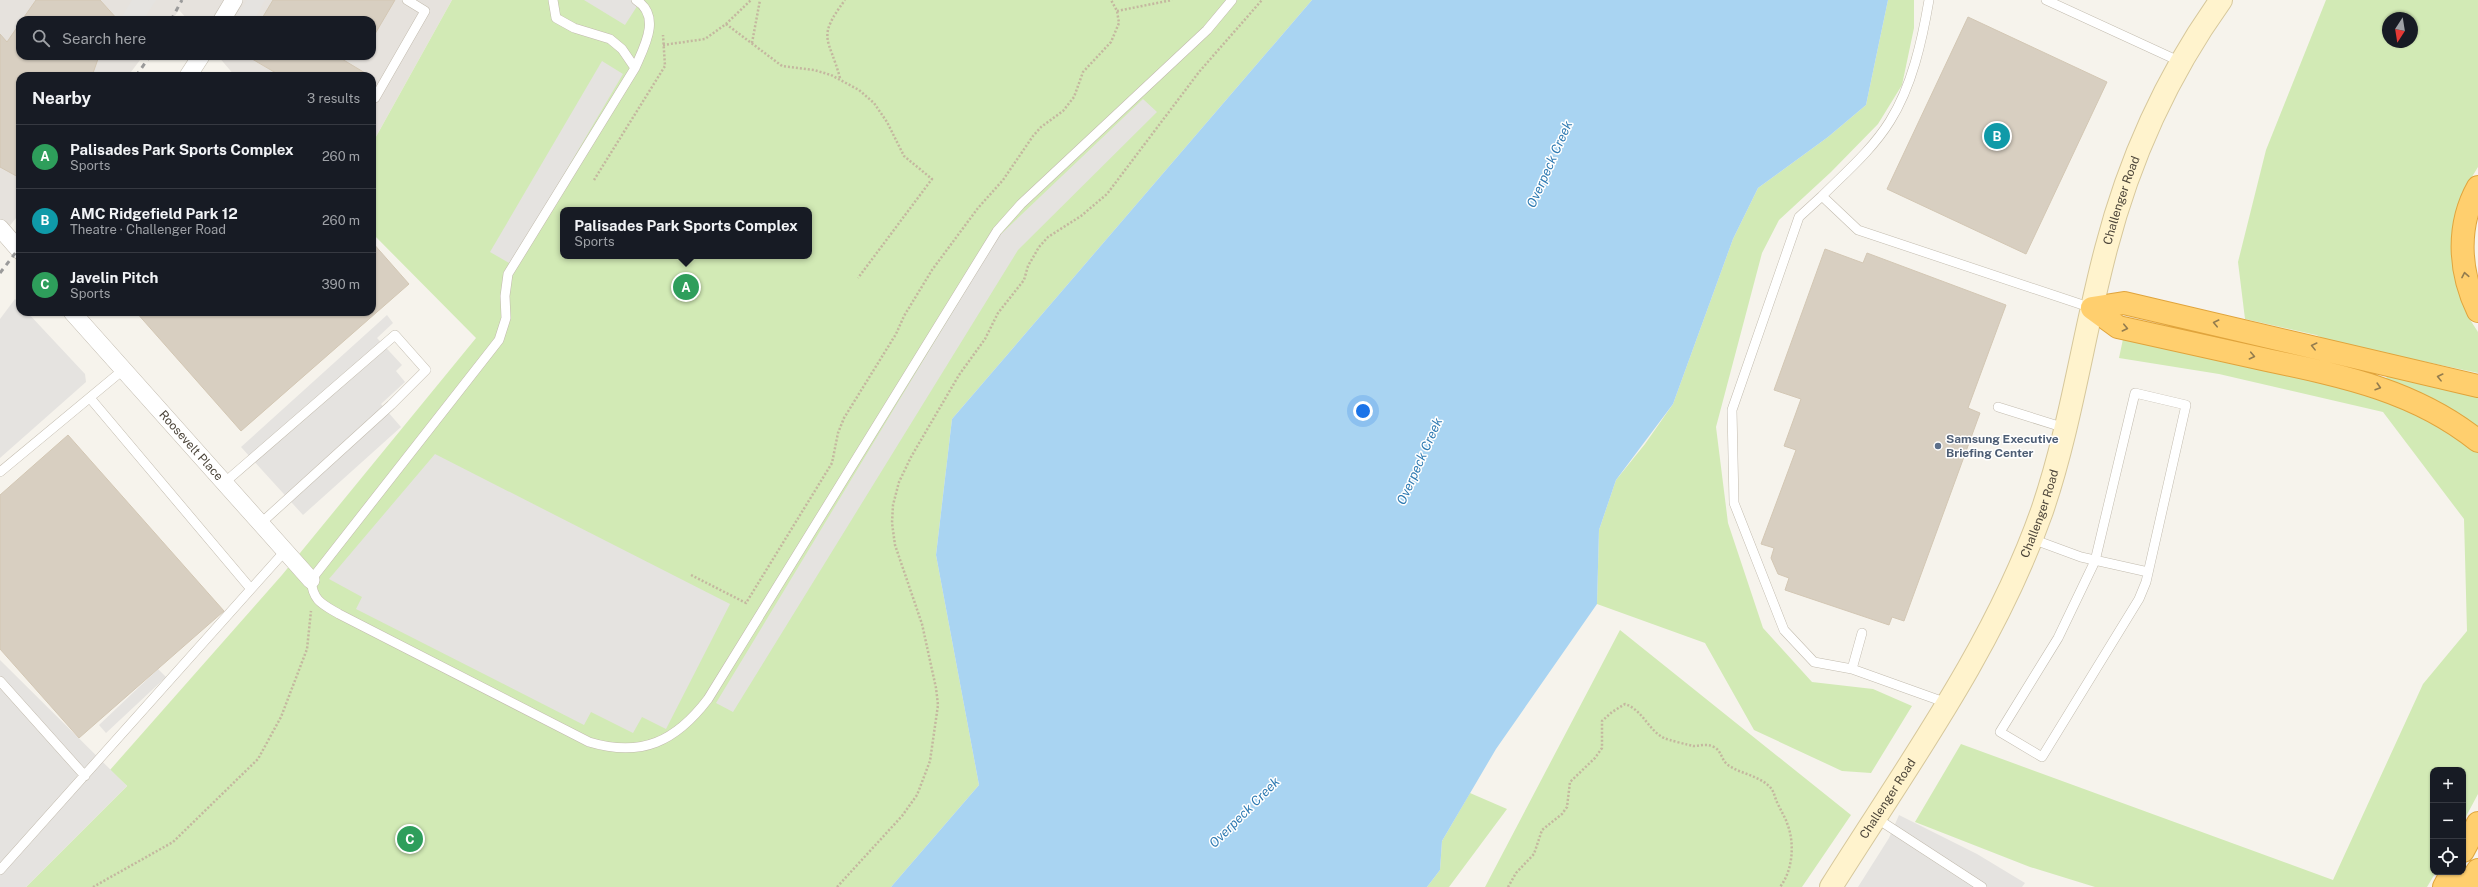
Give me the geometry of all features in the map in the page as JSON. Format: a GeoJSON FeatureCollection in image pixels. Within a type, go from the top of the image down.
{"type":"FeatureCollection","features":[{"type":"Feature","properties":{"kind":"highway"},"geometry":{"type":"LineString","coordinates":[[2478,187],[2467,214],[2462,250],[2466,280],[2478,311]]}},
{"type":"Feature","properties":{"kind":"highway"},"geometry":{"type":"LineString","coordinates":[[2092,308],[2124,303],[2478,386]]}},
{"type":"Feature","properties":{"kind":"highway"},"geometry":{"type":"LineString","coordinates":[[2092,308],[2118,327],[2329,373],[2385,389],[2438,413],[2478,441]]}},
{"type":"Feature","properties":{"kind":"highway"},"geometry":{"type":"LineString","coordinates":[[2466,845],[2478,823]]}},
{"type":"Feature","properties":{"kind":"highway"},"geometry":{"type":"LineString","coordinates":[[2467,887],[2478,870]]}},
{"type":"Feature","properties":{"kind":"highway"},"geometry":{"type":"LineString","coordinates":[[2444,887],[2450,875]]}},
{"type":"Feature","properties":{"kind":"main road","name":"Challenger Road"},"geometry":{"type":"LineString","coordinates":[[1831,887],[1947,703],[1994,623],[2032,539],[2051,484],[2111,231],[2131,170],[2156,113],[2182,62],[2221,0]]}},
{"type":"Feature","properties":{"kind":"street"},"geometry":{"type":"LineString","coordinates":[[224,16],[234,0]]}},
{"type":"Feature","properties":{"kind":"street"},"geometry":{"type":"LineString","coordinates":[[191,72],[198,60]]}},
{"type":"Feature","properties":{"kind":"street"},"geometry":{"type":"LineString","coordinates":[[0,228],[16,246]]}},
{"type":"Feature","properties":{"kind":"street","name":"Roosevelt Place"},"geometry":{"type":"LineString","coordinates":[[76,316],[285,551],[312,586]]}},
{"type":"Feature","properties":{"kind":"lane"},"geometry":{"type":"LineString","coordinates":[[376,96],[425,11],[407,0]]}},
{"type":"Feature","properties":{"kind":"lane"},"geometry":{"type":"LineString","coordinates":[[552,0],[556,18],[574,28],[610,39],[622,49],[635,68]]}},
{"type":"Feature","properties":{"kind":"lane"},"geometry":{"type":"LineString","coordinates":[[636,0],[644,7],[649,18],[650,29],[635,68],[508,274],[505,296],[506,318],[499,340],[312,586],[321,603],[339,614],[589,742],[622,749],[639,747],[662,740],[681,730],[708,699],[997,231],[1021,204],[1207,30],[1232,0]]}},
{"type":"Feature","properties":{"kind":"lane"},"geometry":{"type":"LineString","coordinates":[[1930,0],[1911,76],[1890,120],[1866,153],[1799,217],[1732,410],[1734,503],[1784,630],[1814,662],[1852,669],[1947,703]]}},
{"type":"Feature","properties":{"kind":"lane"},"geometry":{"type":"LineString","coordinates":[[2046,0],[2182,62]]}},
{"type":"Feature","properties":{"kind":"lane"},"geometry":{"type":"LineString","coordinates":[[1822,196],[1858,230],[2092,308]]}},
{"type":"Feature","properties":{"kind":"lane"},"geometry":{"type":"LineString","coordinates":[[224,483],[395,335],[426,370],[391,406],[260,524]]}},
{"type":"Feature","properties":{"kind":"lane"},"geometry":{"type":"LineString","coordinates":[[0,472],[123,370]]}},
{"type":"Feature","properties":{"kind":"lane"},"geometry":{"type":"LineString","coordinates":[[2135,393],[2186,405],[2148,572],[2139,600],[2042,757],[2000,732],[2058,638],[2095,561],[2135,393]]}},
{"type":"Feature","properties":{"kind":"lane"},"geometry":{"type":"LineString","coordinates":[[90,398],[251,590]]}},
{"type":"Feature","properties":{"kind":"lane"},"geometry":{"type":"LineString","coordinates":[[1998,407],[2065,428]]}},
{"type":"Feature","properties":{"kind":"lane"},"geometry":{"type":"LineString","coordinates":[[2032,539],[2095,561],[2148,572]]}},
{"type":"Feature","properties":{"kind":"lane"},"geometry":{"type":"LineString","coordinates":[[0,870],[285,551]]}},
{"type":"Feature","properties":{"kind":"lane"},"geometry":{"type":"LineString","coordinates":[[1852,669],[1862,633]]}},
{"type":"Feature","properties":{"kind":"lane"},"geometry":{"type":"LineString","coordinates":[[0,682],[85,776]]}},
{"type":"Feature","properties":{"kind":"lane"},"geometry":{"type":"LineString","coordinates":[[1875,817],[1982,887]]}},
{"type":"Feature","properties":{"kind":"path"},"geometry":{"type":"LineString","coordinates":[[663,44],[705,38],[726,24],[750,0]]}},
{"type":"Feature","properties":{"kind":"path"},"geometry":{"type":"LineString","coordinates":[[752,43],[760,0]]}},
{"type":"Feature","properties":{"kind":"path"},"geometry":{"type":"LineString","coordinates":[[841,79],[826,32],[832,17],[845,0]]}},
{"type":"Feature","properties":{"kind":"path"},"geometry":{"type":"LineString","coordinates":[[691,575],[746,603],[832,463],[838,433],[844,418],[896,334],[904,316],[932,270],[978,208],[1003,180],[1033,136],[1041,127],[1063,111],[1074,97],[1083,72],[1111,42],[1119,23],[1117,11],[1111,0]]}},
{"type":"Feature","properties":{"kind":"path"},"geometry":{"type":"LineString","coordinates":[[1117,11],[1172,0]]}},
{"type":"Feature","properties":{"kind":"path"},"geometry":{"type":"LineString","coordinates":[[838,887],[902,816],[917,795],[930,762],[938,705],[936,688],[922,624],[895,545],[892,523],[893,505],[899,482],[911,457],[959,375],[985,339],[998,313],[1024,280],[1028,266],[1039,247],[1048,237],[1081,216],[1107,194],[1200,72],[1262,0]]}},
{"type":"Feature","properties":{"kind":"path"},"geometry":{"type":"LineString","coordinates":[[726,24],[782,66],[814,70],[841,79],[874,103],[887,122],[904,156],[932,179],[858,278]]}},
{"type":"Feature","properties":{"kind":"path"},"geometry":{"type":"LineString","coordinates":[[594,180],[665,66],[663,31]]}},
{"type":"Feature","properties":{"kind":"path"},"geometry":{"type":"LineString","coordinates":[[93,887],[173,842],[258,759],[281,717],[307,649],[312,586]]}},
{"type":"Feature","properties":{"kind":"path"},"geometry":{"type":"LineString","coordinates":[[1508,887],[1516,873],[1534,854],[1542,830],[1562,814],[1567,807],[1570,782],[1595,758],[1602,748],[1602,721],[1612,712],[1625,704],[1632,706],[1664,738],[1692,746],[1707,744],[1714,746],[1721,752],[1723,761],[1729,766],[1761,780],[1774,791],[1776,800],[1790,830],[1791,862],[1786,880],[1780,887]]}},
{"type":"Feature","properties":{"kind":"shaded area"},"geometry":{"type":"Polygon","coordinates":[[[0,0],[452,0],[376,137],[376,72],[232,72],[221,60],[376,60],[376,16],[184,16],[179,10],[175,16],[16,16],[16,60],[140,60],[131,72],[16,72],[16,218],[0,238],[0,0]]]}},
{"type":"Feature","properties":{"kind":"shaded area"},"geometry":{"type":"Polygon","coordinates":[[[132,0],[156,0],[146,16],[122,16],[132,0]]]}},
{"type":"Feature","properties":{"kind":"shaded area"},"geometry":{"type":"Polygon","coordinates":[[[247,0],[265,0],[256,16],[237,16],[247,0]]]}},
{"type":"Feature","properties":{"kind":"shaded area"},"geometry":{"type":"Polygon","coordinates":[[[584,0],[641,0],[625,25],[584,0]]]}},
{"type":"Feature","properties":{"kind":"shaded area"},"geometry":{"type":"Polygon","coordinates":[[[602,61],[623,74],[511,264],[490,252],[602,61]]]}},
{"type":"Feature","properties":{"kind":"shaded area"},"geometry":{"type":"Polygon","coordinates":[[[1143,99],[1157,112],[1018,250],[733,712],[716,703],[998,237],[1143,99]]]}},
{"type":"Feature","properties":{"kind":"shaded area"},"geometry":{"type":"Polygon","coordinates":[[[15,299],[16,316],[31,316],[85,374],[86,382],[0,458],[0,319],[15,299]]]}},
{"type":"Feature","properties":{"kind":"shaded area"},"geometry":{"type":"Polygon","coordinates":[[[387,315],[393,323],[377,338],[402,365],[396,371],[405,382],[381,404],[401,427],[303,515],[241,447],[387,315]]]}},
{"type":"Feature","properties":{"kind":"shaded area"},"geometry":{"type":"Polygon","coordinates":[[[435,454],[730,604],[666,729],[642,717],[633,733],[591,712],[584,725],[356,609],[362,597],[329,579],[435,454]]]}},
{"type":"Feature","properties":{"kind":"shaded area"},"geometry":{"type":"Polygon","coordinates":[[[0,660],[127,786],[26,887],[0,887],[0,660]]]}},
{"type":"Feature","properties":{"kind":"shaded area"},"geometry":{"type":"Polygon","coordinates":[[[158,669],[166,677],[106,733],[99,725],[158,669]]]}},
{"type":"Feature","properties":{"kind":"shaded area"},"geometry":{"type":"Polygon","coordinates":[[[1899,815],[1977,854],[2025,883],[2022,887],[1858,887],[1889,838],[1899,815]]]}},
{"type":"Feature","properties":{"kind":"green space"},"geometry":{"type":"Polygon","coordinates":[[[452,0],[1312,0],[952,419],[936,555],[979,785],[891,887],[26,887],[127,786],[110,770],[282,575],[476,338],[376,237],[376,137],[452,0]]]}},
{"type":"Feature","properties":{"kind":"green space"},"geometry":{"type":"Polygon","coordinates":[[[1888,0],[1914,0],[1914,28],[1902,85],[1878,124],[1831,172],[1779,220],[1762,253],[1716,427],[1728,523],[1763,628],[1812,682],[1873,689],[1912,706],[1871,773],[1842,771],[1754,730],[1705,643],[1597,604],[1599,530],[1616,480],[1645,444],[1673,404],[1733,239],[1758,188],[1828,137],[1866,105],[1888,0]]]}},
{"type":"Feature","properties":{"kind":"green space"},"geometry":{"type":"Polygon","coordinates":[[[2326,0],[2478,0],[2478,167],[2467,185],[2452,250],[2458,289],[2469,318],[2478,332],[2478,373],[2332,342],[2316,335],[2245,319],[2238,262],[2266,150],[2326,0]]]}},
{"type":"Feature","properties":{"kind":"green space"},"geometry":{"type":"Polygon","coordinates":[[[2123,339],[2345,387],[2416,413],[2478,453],[2478,794],[2466,816],[2466,767],[2430,767],[2430,875],[2434,875],[2427,887],[2095,887],[2030,867],[1915,822],[1961,744],[2333,880],[2423,684],[2467,631],[2464,519],[2383,412],[2219,374],[2119,358],[2123,339]]]}},
{"type":"Feature","properties":{"kind":"green space"},"geometry":{"type":"Polygon","coordinates":[[[2388,372],[2478,392],[2478,430],[2386,379],[2388,372]]]}},
{"type":"Feature","properties":{"kind":"green space"},"geometry":{"type":"Polygon","coordinates":[[[1620,630],[1851,815],[1802,887],[1485,887],[1620,630]]]}},
{"type":"Feature","properties":{"kind":"green space"},"geometry":{"type":"Polygon","coordinates":[[[1470,793],[1507,809],[1449,887],[1427,887],[1440,870],[1442,841],[1470,793]]]}},
{"type":"Feature","properties":{"kind":"water","name":"Overpeck Creek"},"geometry":{"type":"Polygon","coordinates":[[[1312,0],[1888,0],[1866,105],[1828,137],[1758,188],[1733,239],[1673,404],[1616,480],[1599,530],[1597,604],[1496,749],[1442,841],[1440,870],[1427,887],[891,887],[979,785],[936,555],[952,419],[1312,0]]]}},
{"type":"Feature","properties":{"kind":"building"},"geometry":{"type":"Polygon","coordinates":[[[36,0],[100,0],[114,16],[25,16],[36,0]]]}},
{"type":"Feature","properties":{"kind":"building"},"geometry":{"type":"Polygon","coordinates":[[[273,0],[395,0],[376,32],[376,16],[263,16],[273,0]]]}},
{"type":"Feature","properties":{"kind":"building"},"geometry":{"type":"Polygon","coordinates":[[[1968,17],[2107,82],[2026,254],[1887,189],[1968,17]]]}},
{"type":"Feature","properties":{"kind":"building"},"geometry":{"type":"Polygon","coordinates":[[[16,29],[16,60],[98,60],[93,72],[16,72],[16,176],[0,167],[0,34],[7,42],[16,29]]]}},
{"type":"Feature","properties":{"kind":"building"},"geometry":{"type":"Polygon","coordinates":[[[254,60],[344,60],[363,72],[274,72],[254,60]]]}},
{"type":"Feature","properties":{"kind":"building"},"geometry":{"type":"Polygon","coordinates":[[[376,247],[409,284],[376,313],[376,247]]]}},
{"type":"Feature","properties":{"kind":"building"},"geometry":{"type":"Polygon","coordinates":[[[1825,249],[1863,263],[1867,253],[2006,305],[1968,408],[1980,413],[1904,621],[1892,617],[1889,625],[1785,590],[1789,578],[1778,574],[1771,558],[1774,548],[1761,544],[1796,450],[1784,446],[1801,399],[1774,390],[1825,249]]]}},
{"type":"Feature","properties":{"kind":"building"},"geometry":{"type":"Polygon","coordinates":[[[140,316],[372,316],[241,431],[140,316]]]}},
{"type":"Feature","properties":{"kind":"building"},"geometry":{"type":"Polygon","coordinates":[[[68,435],[224,611],[79,738],[0,649],[0,495],[68,435]]]}},
{"type":"Feature","properties":{"kind":"railway"},"geometry":{"type":"LineString","coordinates":[[173,16],[182,0]]}},
{"type":"Feature","properties":{"kind":"railway"},"geometry":{"type":"LineString","coordinates":[[139,72],[147,60]]}},
{"type":"Feature","properties":{"kind":"railway"},"geometry":{"type":"LineString","coordinates":[[0,273],[16,252]]}},
{"type":"Feature","properties":{"kind":"place","name":"AMC Ridgefield Park 12"},"geometry":{"type":"Point","coordinates":[1997,136]}},
{"type":"Feature","properties":{"kind":"place","name":"Palisades Park Sports Complex"},"geometry":{"type":"Point","coordinates":[686,287]}},
{"type":"Feature","properties":{"kind":"place","name":"Samsung Executive Briefing Center"},"geometry":{"type":"Point","coordinates":[1938,446]}},
{"type":"Feature","properties":{"kind":"place","name":"Javelin Pitch"},"geometry":{"type":"Point","coordinates":[410,839]}}]}
